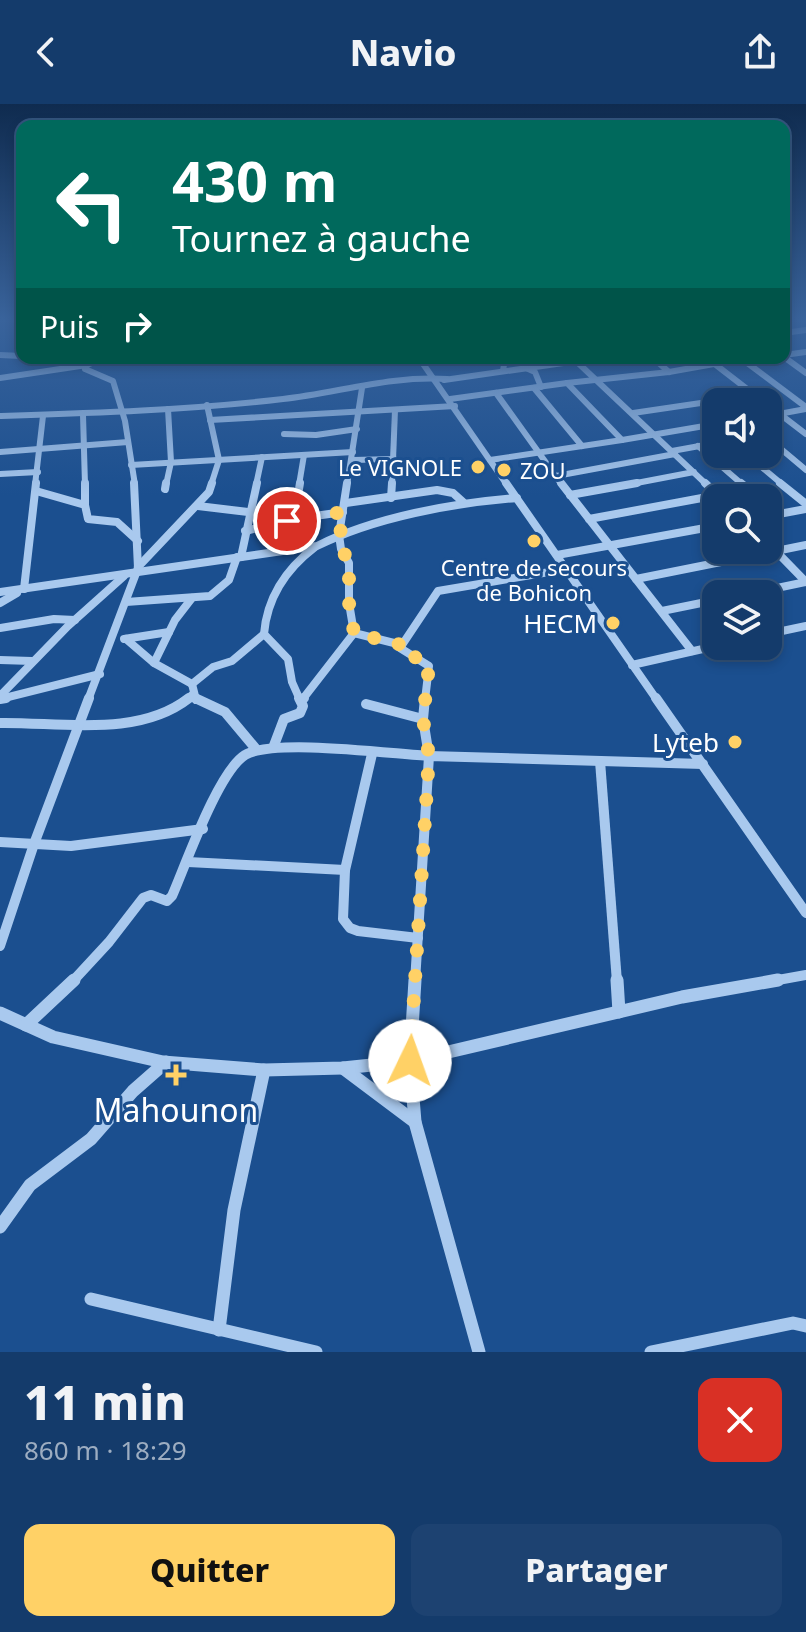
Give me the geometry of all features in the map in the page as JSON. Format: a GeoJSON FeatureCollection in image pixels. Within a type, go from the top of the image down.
{"type":"FeatureCollection","features":[{"type":"Feature","properties":{"kind":"street"},"geometry":{"type":"LineString","coordinates":[[0,946],[34,844],[113,640],[134,571],[138,541],[124,413],[113,381],[106,378]]}},
{"type":"Feature","properties":{"kind":"street"},"geometry":{"type":"LineString","coordinates":[[0,416],[124,413],[452,378]]}},
{"type":"Feature","properties":{"kind":"street"},"geometry":{"type":"LineString","coordinates":[[536,378],[537,388],[582,446]]}},
{"type":"Feature","properties":{"kind":"street"},"geometry":{"type":"LineString","coordinates":[[595,378],[706,484]]}},
{"type":"Feature","properties":{"kind":"street"},"geometry":{"type":"LineString","coordinates":[[210,420],[395,410],[452,403],[496,393],[620,378]]}},
{"type":"Feature","properties":{"kind":"street"},"geometry":{"type":"LineString","coordinates":[[767,378],[806,408]]}},
{"type":"Feature","properties":{"kind":"street"},"geometry":{"type":"LineString","coordinates":[[436,380],[805,909]]}},
{"type":"Feature","properties":{"kind":"street"},"geometry":{"type":"LineString","coordinates":[[567,383],[622,440]]}},
{"type":"Feature","properties":{"kind":"street"},"geometry":{"type":"LineString","coordinates":[[301,701],[354,633],[349,603],[351,574],[339,535],[362,388]]}},
{"type":"Feature","properties":{"kind":"street"},"geometry":{"type":"LineString","coordinates":[[496,393],[570,495],[692,651]]}},
{"type":"Feature","properties":{"kind":"street"},"geometry":{"type":"LineString","coordinates":[[633,413],[702,403]]}},
{"type":"Feature","properties":{"kind":"street"},"geometry":{"type":"LineString","coordinates":[[0,698],[32,661],[134,571],[209,492],[219,460],[207,405]]}},
{"type":"Feature","properties":{"kind":"street"},"geometry":{"type":"LineString","coordinates":[[782,414],[806,408]]}},
{"type":"Feature","properties":{"kind":"street"},"geometry":{"type":"LineString","coordinates":[[165,489],[171,462],[168,409]]}},
{"type":"Feature","properties":{"kind":"street"},"geometry":{"type":"LineString","coordinates":[[391,498],[395,410]]}},
{"type":"Feature","properties":{"kind":"street"},"geometry":{"type":"LineString","coordinates":[[83,415],[88,519],[109,519],[122,523],[138,541]]}},
{"type":"Feature","properties":{"kind":"street"},"geometry":{"type":"LineString","coordinates":[[24,589],[43,416]]}},
{"type":"Feature","properties":{"kind":"street"},"geometry":{"type":"LineString","coordinates":[[782,416],[806,434]]}},
{"type":"Feature","properties":{"kind":"street"},"geometry":{"type":"LineString","coordinates":[[490,460],[702,427]]}},
{"type":"Feature","properties":{"kind":"street"},"geometry":{"type":"LineString","coordinates":[[284,434],[316,435],[357,429]]}},
{"type":"Feature","properties":{"kind":"street"},"geometry":{"type":"LineString","coordinates":[[0,452],[128,442]]}},
{"type":"Feature","properties":{"kind":"street"},"geometry":{"type":"LineString","coordinates":[[556,476],[702,445]]}},
{"type":"Feature","properties":{"kind":"street"},"geometry":{"type":"LineString","coordinates":[[698,446],[743,484]]}},
{"type":"Feature","properties":{"kind":"street"},"geometry":{"type":"LineString","coordinates":[[782,450],[806,470]]}},
{"type":"Feature","properties":{"kind":"street"},"geometry":{"type":"LineString","coordinates":[[131,465],[304,455],[394,459]]}},
{"type":"Feature","properties":{"kind":"street"},"geometry":{"type":"LineString","coordinates":[[294,519],[304,455]]}},
{"type":"Feature","properties":{"kind":"street"},"geometry":{"type":"LineString","coordinates":[[126,602],[210,596],[218,591],[230,577],[239,557],[262,457]]}},
{"type":"Feature","properties":{"kind":"street"},"geometry":{"type":"LineString","coordinates":[[762,468],[806,506]]}},
{"type":"Feature","properties":{"kind":"street"},"geometry":{"type":"LineString","coordinates":[[0,474],[38,472]]}},
{"type":"Feature","properties":{"kind":"street"},"geometry":{"type":"LineString","coordinates":[[570,495],[694,472]]}},
{"type":"Feature","properties":{"kind":"street"},"geometry":{"type":"LineString","coordinates":[[346,503],[442,490],[463,502]]}},
{"type":"Feature","properties":{"kind":"street"},"geometry":{"type":"LineString","coordinates":[[36,491],[85,505]]}},
{"type":"Feature","properties":{"kind":"street"},"geometry":{"type":"LineString","coordinates":[[0,723],[80,727],[174,711],[213,667],[232,661],[264,634],[272,600],[280,584],[290,569],[317,546],[339,535],[463,502],[517,498]]}},
{"type":"Feature","properties":{"kind":"street"},"geometry":{"type":"LineString","coordinates":[[589,519],[702,499]]}},
{"type":"Feature","properties":{"kind":"street"},"geometry":{"type":"LineString","coordinates":[[198,506],[248,512]]}},
{"type":"Feature","properties":{"kind":"street"},"geometry":{"type":"LineString","coordinates":[[782,513],[806,506]]}},
{"type":"Feature","properties":{"kind":"street"},"geometry":{"type":"LineString","coordinates":[[245,531],[294,519],[343,512]]}},
{"type":"Feature","properties":{"kind":"street"},"geometry":{"type":"LineString","coordinates":[[557,555],[702,529]]}},
{"type":"Feature","properties":{"kind":"street"},"geometry":{"type":"LineString","coordinates":[[782,550],[806,545]]}},
{"type":"Feature","properties":{"kind":"street"},"geometry":{"type":"LineString","coordinates":[[0,592],[317,546]]}},
{"type":"Feature","properties":{"kind":"street"},"geometry":{"type":"LineString","coordinates":[[782,556],[806,582]]}},
{"type":"Feature","properties":{"kind":"street"},"geometry":{"type":"LineString","coordinates":[[636,579],[712,564]]}},
{"type":"Feature","properties":{"kind":"street"},"geometry":{"type":"LineString","coordinates":[[479,1352],[415,1122],[410,1061],[429,756],[423,719],[429,666],[426,661],[401,651],[435,594],[444,588],[567,569]]}},
{"type":"Feature","properties":{"kind":"street"},"geometry":{"type":"LineString","coordinates":[[782,587],[806,582]]}},
{"type":"Feature","properties":{"kind":"street"},"geometry":{"type":"LineString","coordinates":[[0,603],[24,589]]}},
{"type":"Feature","properties":{"kind":"street"},"geometry":{"type":"LineString","coordinates":[[154,663],[169,632],[192,598]]}},
{"type":"Feature","properties":{"kind":"street"},"geometry":{"type":"LineString","coordinates":[[662,611],[702,603]]}},
{"type":"Feature","properties":{"kind":"street"},"geometry":{"type":"LineString","coordinates":[[0,628],[54,619],[75,620]]}},
{"type":"Feature","properties":{"kind":"street"},"geometry":{"type":"LineString","coordinates":[[782,631],[806,626]]}},
{"type":"Feature","properties":{"kind":"street"},"geometry":{"type":"LineString","coordinates":[[113,640],[169,632]]}},
{"type":"Feature","properties":{"kind":"street"},"geometry":{"type":"LineString","coordinates":[[354,633],[402,645]]}},
{"type":"Feature","properties":{"kind":"street"},"geometry":{"type":"LineString","coordinates":[[264,634],[288,659],[302,711],[284,719],[273,748]]}},
{"type":"Feature","properties":{"kind":"street"},"geometry":{"type":"LineString","coordinates":[[126,639],[192,689],[198,702],[225,712],[256,749]]}},
{"type":"Feature","properties":{"kind":"street"},"geometry":{"type":"LineString","coordinates":[[632,665],[702,649]]}},
{"type":"Feature","properties":{"kind":"street"},"geometry":{"type":"LineString","coordinates":[[0,660],[32,661]]}},
{"type":"Feature","properties":{"kind":"street"},"geometry":{"type":"LineString","coordinates":[[0,698],[100,674]]}},
{"type":"Feature","properties":{"kind":"street"},"geometry":{"type":"LineString","coordinates":[[366,704],[423,719]]}},
{"type":"Feature","properties":{"kind":"street"},"geometry":{"type":"LineString","coordinates":[[26,1025],[59,996],[109,942],[143,898],[151,895],[169,900],[225,779],[241,758],[256,749],[703,764]]}},
{"type":"Feature","properties":{"kind":"street"},"geometry":{"type":"LineString","coordinates":[[372,754],[345,870],[341,908],[343,919],[350,928],[418,938]]}},
{"type":"Feature","properties":{"kind":"street"},"geometry":{"type":"LineString","coordinates":[[600,761],[619,1012]]}},
{"type":"Feature","properties":{"kind":"street"},"geometry":{"type":"LineString","coordinates":[[0,842],[89,844],[203,829]]}},
{"type":"Feature","properties":{"kind":"street"},"geometry":{"type":"LineString","coordinates":[[188,862],[345,870]]}},
{"type":"Feature","properties":{"kind":"street"},"geometry":{"type":"LineString","coordinates":[[0,1013],[53,1037],[166,1062],[264,1070],[343,1068],[410,1061],[619,1012],[806,975]]}},
{"type":"Feature","properties":{"kind":"street"},"geometry":{"type":"LineString","coordinates":[[0,1227],[30,1185],[91,1139],[133,1091],[166,1062]]}},
{"type":"Feature","properties":{"kind":"street"},"geometry":{"type":"LineString","coordinates":[[343,1068],[415,1122]]}},
{"type":"Feature","properties":{"kind":"street"},"geometry":{"type":"LineString","coordinates":[[219,1330],[234,1210],[264,1070]]}},
{"type":"Feature","properties":{"kind":"street"},"geometry":{"type":"LineString","coordinates":[[91,1299],[219,1330],[266,1346],[316,1352]]}},
{"type":"Feature","properties":{"kind":"street"},"geometry":{"type":"LineString","coordinates":[[651,1352],[793,1323],[806,1326]]}},
{"type":"Feature","properties":{"kind":"place","name":"Le VIGNOLE"},"geometry":{"type":"Point","coordinates":[478,467]}},
{"type":"Feature","properties":{"kind":"place","name":"ZOU"},"geometry":{"type":"Point","coordinates":[504,470]}},
{"type":"Feature","properties":{"kind":"place","name":"Centre de secours de Bohicon"},"geometry":{"type":"Point","coordinates":[534,541]}},
{"type":"Feature","properties":{"kind":"place","name":"HECM"},"geometry":{"type":"Point","coordinates":[613,623]}},
{"type":"Feature","properties":{"kind":"place","name":"Lyteb"},"geometry":{"type":"Point","coordinates":[735,742]}},
{"type":"Feature","properties":{"kind":"place","name":"Mahounon"},"geometry":{"type":"Point","coordinates":[176,1075]}},
{"type":"Feature","properties":{"kind":"route"},"geometry":{"type":"LineString","coordinates":[[287,521],[343,512],[339,543],[351,574],[349,603],[354,633],[402,645],[401,651],[405,654],[429,664],[423,730],[429,756],[410,1061]]}}]}
